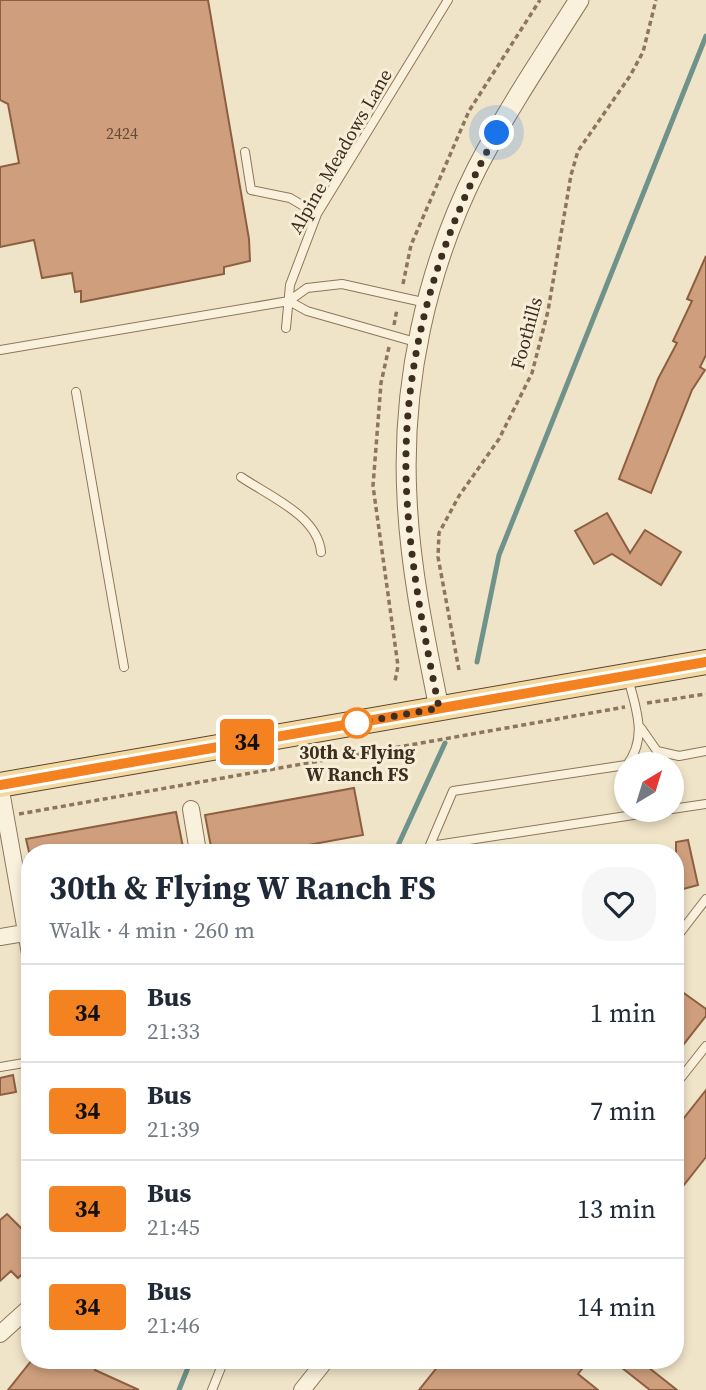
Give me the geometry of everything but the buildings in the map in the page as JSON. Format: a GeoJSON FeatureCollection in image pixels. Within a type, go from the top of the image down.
{"type":"FeatureCollection","features":[{"type":"Feature","properties":{"kind":"main road"},"geometry":{"type":"LineString","coordinates":[[0,785],[706,662]]}},
{"type":"Feature","properties":{"kind":"street"},"geometry":{"type":"LineString","coordinates":[[439,708],[411,554],[407,497],[407,431],[419,343],[427,303],[451,225],[476,169],[579,0]]}},
{"type":"Feature","properties":{"kind":"street"},"geometry":{"type":"LineString","coordinates":[[0,785],[21,895]]}},
{"type":"Feature","properties":{"kind":"street"},"geometry":{"type":"LineString","coordinates":[[191,809],[197,844]]}},
{"type":"Feature","properties":{"kind":"street"},"geometry":{"type":"LineString","coordinates":[[0,937],[21,933]]}},
{"type":"Feature","properties":{"kind":"street"},"geometry":{"type":"LineString","coordinates":[[0,1334],[21,1315]]}},
{"type":"Feature","properties":{"kind":"street"},"geometry":{"type":"LineString","coordinates":[[302,1390],[319,1369]]}},
{"type":"Feature","properties":{"kind":"lane","name":"Alpine Meadows Lane"},"geometry":{"type":"LineString","coordinates":[[286,328],[290,285],[304,242],[317,214],[447,0]]}},
{"type":"Feature","properties":{"kind":"lane"},"geometry":{"type":"LineString","coordinates":[[245,152],[251,190],[290,198],[317,214]]}},
{"type":"Feature","properties":{"kind":"lane"},"geometry":{"type":"LineString","coordinates":[[0,350],[289,301],[307,288],[342,284],[427,303]]}},
{"type":"Feature","properties":{"kind":"lane"},"geometry":{"type":"LineString","coordinates":[[289,301],[307,311],[419,343]]}},
{"type":"Feature","properties":{"kind":"lane"},"geometry":{"type":"LineString","coordinates":[[76,392],[124,667]]}},
{"type":"Feature","properties":{"kind":"lane"},"geometry":{"type":"LineString","coordinates":[[241,477],[309,524],[320,537],[321,552]]}},
{"type":"Feature","properties":{"kind":"lane"},"geometry":{"type":"LineString","coordinates":[[628,676],[640,728],[635,752]]}},
{"type":"Feature","properties":{"kind":"lane"},"geometry":{"type":"LineString","coordinates":[[640,728],[657,751],[679,756],[706,751]]}},
{"type":"Feature","properties":{"kind":"lane"},"geometry":{"type":"LineString","coordinates":[[431,844],[453,791],[614,767]]}},
{"type":"Feature","properties":{"kind":"lane"},"geometry":{"type":"LineString","coordinates":[[684,807],[706,804]]}},
{"type":"Feature","properties":{"kind":"lane"},"geometry":{"type":"LineString","coordinates":[[459,844],[614,819]]}},
{"type":"Feature","properties":{"kind":"lane"},"geometry":{"type":"LineString","coordinates":[[684,928],[706,899]]}},
{"type":"Feature","properties":{"kind":"lane"},"geometry":{"type":"LineString","coordinates":[[684,1074],[706,1046]]}},
{"type":"Feature","properties":{"kind":"lane"},"geometry":{"type":"LineString","coordinates":[[0,1067],[21,1064]]}},
{"type":"Feature","properties":{"kind":"lane"},"geometry":{"type":"LineString","coordinates":[[212,1390],[220,1369]]}},
{"type":"Feature","properties":{"kind":"path","name":"Foothills"},"geometry":{"type":"LineString","coordinates":[[459,670],[438,557],[439,533],[459,496],[505,428],[532,373],[548,311],[570,175],[578,151],[643,52],[656,0]]}},
{"type":"Feature","properties":{"kind":"path"},"geometry":{"type":"LineString","coordinates":[[6,817],[470,732],[706,694]]}},
{"type":"Feature","properties":{"kind":"waterway"},"geometry":{"type":"LineString","coordinates":[[477,662],[499,555],[706,36]]}},
{"type":"Feature","properties":{"kind":"waterway"},"geometry":{"type":"LineString","coordinates":[[399,844],[445,743]]}},
{"type":"Feature","properties":{"kind":"waterway"},"geometry":{"type":"LineString","coordinates":[[179,1390],[187,1369]]}},
{"type":"Feature","properties":{"kind":"bus line","name":"34"},"geometry":{"type":"LineString","coordinates":[[0,785],[706,662]]}},
{"type":"Feature","properties":{"kind":"place","name":"30th & Flying W Ranch FS"},"geometry":{"type":"Point","coordinates":[357,723]}},
{"type":"Feature","properties":{"kind":"route"},"geometry":{"type":"LineString","coordinates":[[357,723],[439,708],[411,554],[407,497],[407,431],[412,377],[433,276],[451,225],[476,169],[497,133]]}}]}
